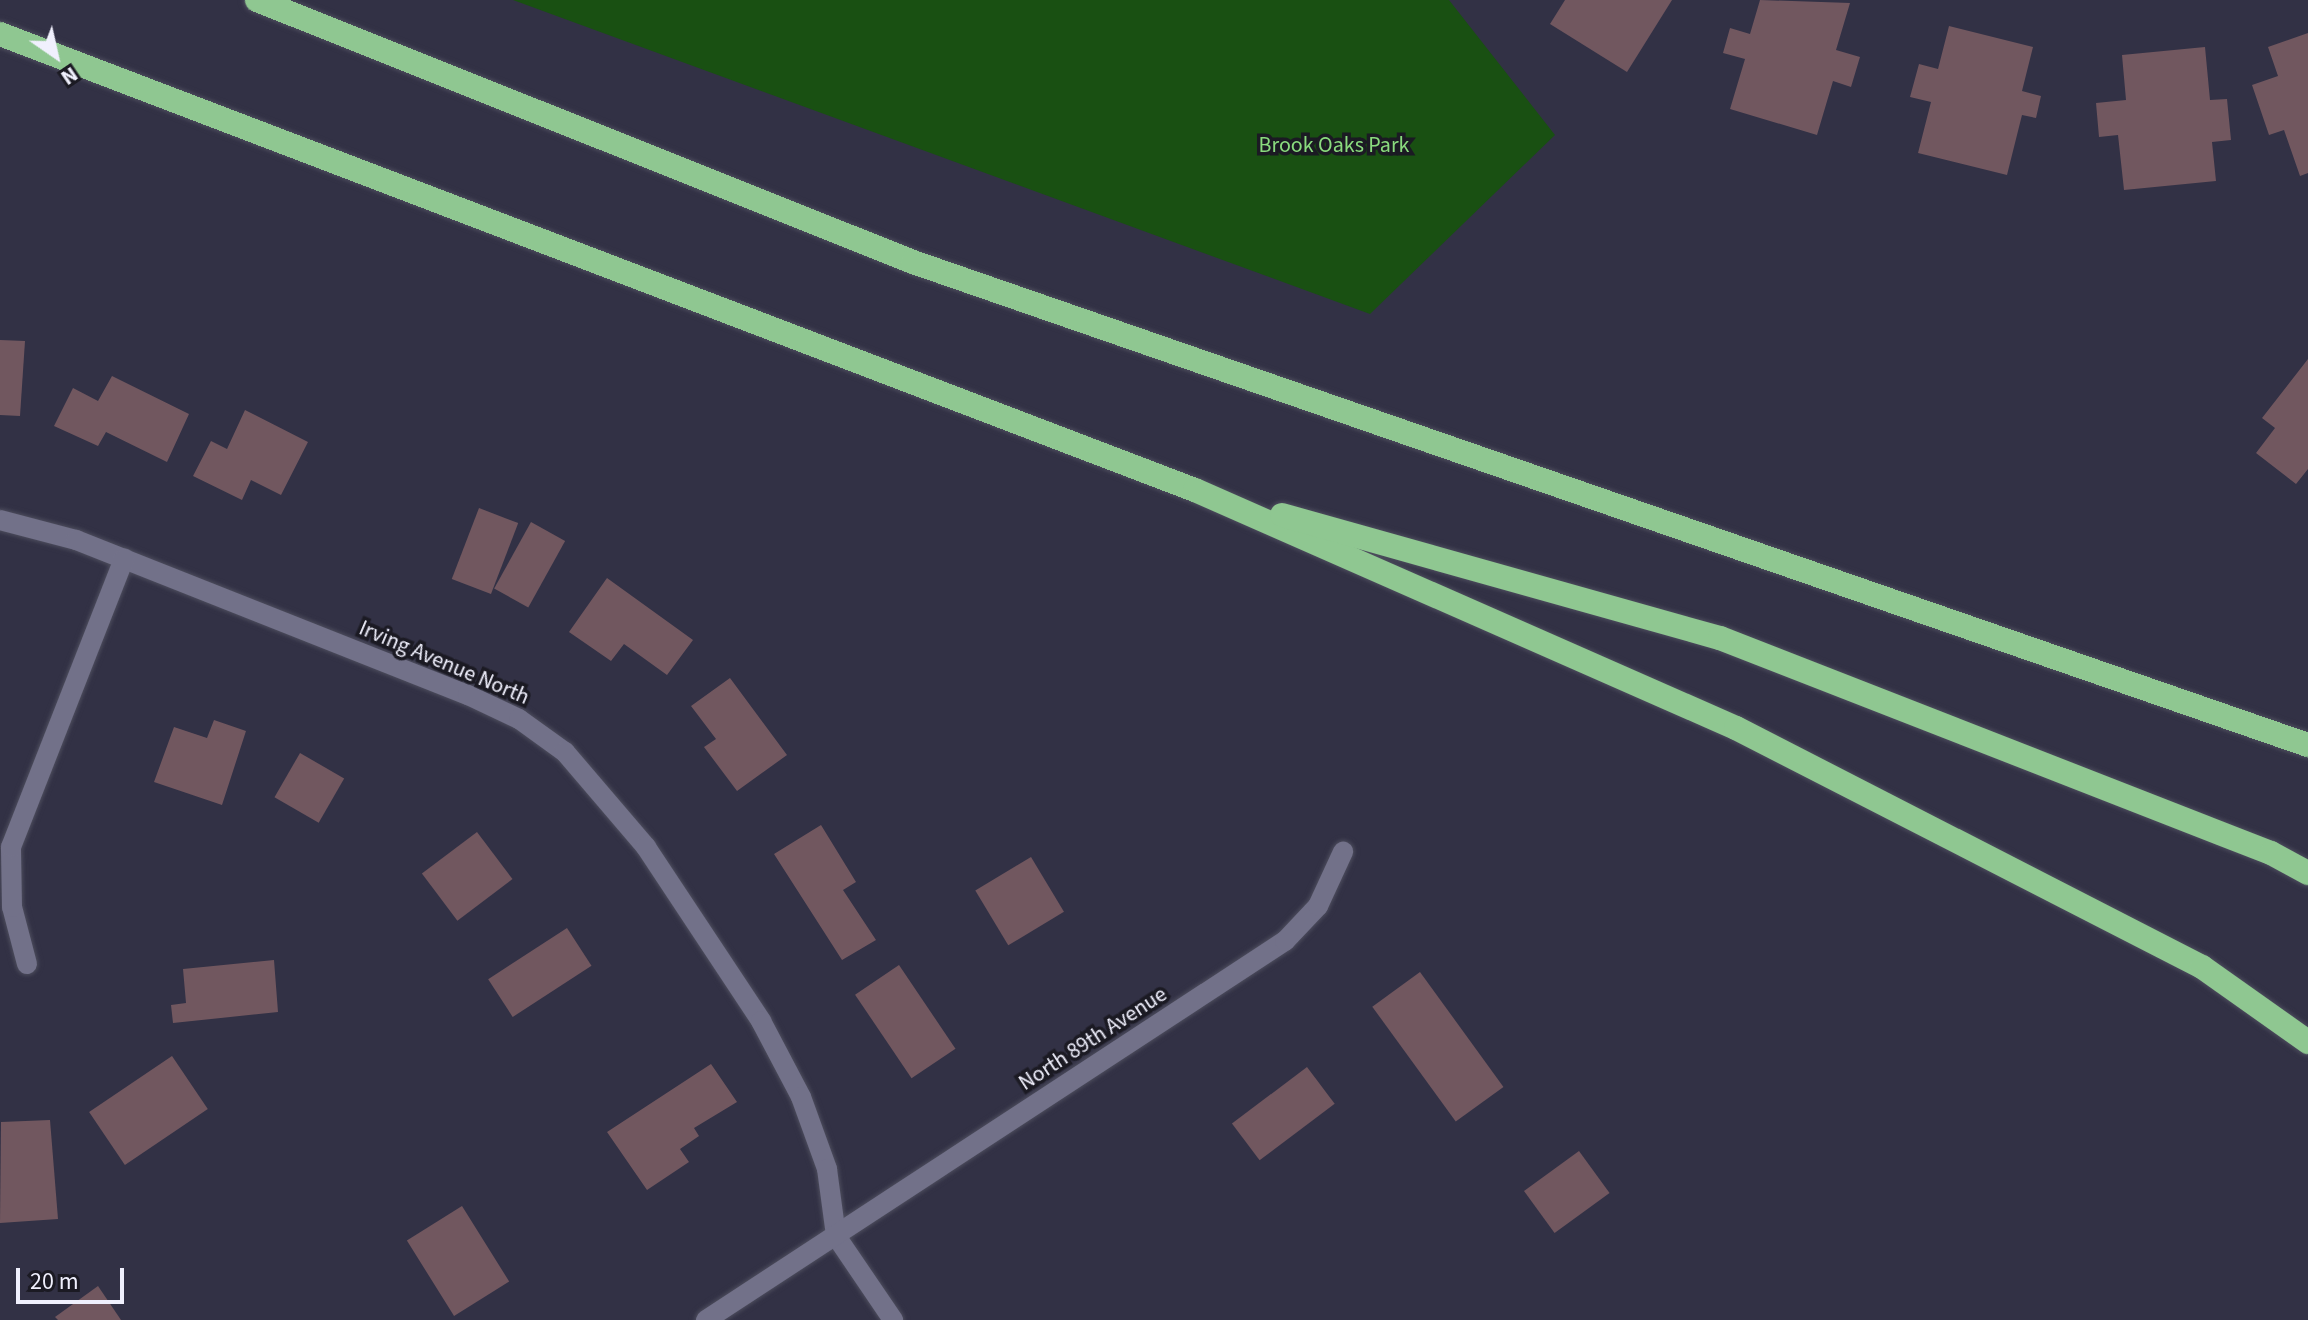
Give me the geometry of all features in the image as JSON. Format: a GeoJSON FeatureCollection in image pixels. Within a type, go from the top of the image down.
{"type":"FeatureCollection","features":[{"type":"Feature","properties":{"kind":"highway"},"geometry":{"type":"LineString","coordinates":[[257,0],[913,262],[2308,745]]}},
{"type":"Feature","properties":{"kind":"highway"},"geometry":{"type":"LineString","coordinates":[[0,34],[1195,490],[1736,728],[2202,967],[2308,1042]]}},
{"type":"Feature","properties":{"kind":"highway"},"geometry":{"type":"LineString","coordinates":[[1195,490],[1720,638],[2271,853],[2308,873]]}},
{"type":"Feature","properties":{"kind":"street","name":"Irving Avenue North"},"geometry":{"type":"LineString","coordinates":[[0,520],[41,528],[124,558],[468,695],[519,719],[565,752],[646,847],[761,1021],[801,1097],[827,1169],[836,1236],[893,1320]]}},
{"type":"Feature","properties":{"kind":"street"},"geometry":{"type":"LineString","coordinates":[[27,964],[12,907],[11,847],[124,558]]}},
{"type":"Feature","properties":{"kind":"street","name":"North 89th Avenue"},"geometry":{"type":"LineString","coordinates":[[706,1320],[1285,941],[1318,906],[1343,852]]}},
{"type":"Feature","properties":{"kind":"green space","name":"Brook Oaks Park"},"geometry":{"type":"Polygon","coordinates":[[[513,0],[1449,0],[1555,135],[1370,314],[513,0]]]}},
{"type":"Feature","properties":{"kind":"building"},"geometry":{"type":"Polygon","coordinates":[[[1565,0],[1672,0],[1627,72],[1550,24],[1565,0]]]}},
{"type":"Feature","properties":{"kind":"building"},"geometry":{"type":"Polygon","coordinates":[[[1760,0],[1850,3],[1836,50],[1860,57],[1851,87],[1833,81],[1817,135],[1730,109],[1745,59],[1723,53],[1730,28],[1750,34],[1760,0]]]}},
{"type":"Feature","properties":{"kind":"building"},"geometry":{"type":"Polygon","coordinates":[[[1949,26],[2033,47],[2022,91],[2041,96],[2036,118],[2022,115],[2007,175],[1918,153],[1931,102],[1910,97],[1919,64],[1938,69],[1949,26]]]}},
{"type":"Feature","properties":{"kind":"building"},"geometry":{"type":"Polygon","coordinates":[[[2308,33],[2308,173],[2300,176],[2284,130],[2269,135],[2252,85],[2278,76],[2268,47],[2308,33]]]}},
{"type":"Feature","properties":{"kind":"building"},"geometry":{"type":"Polygon","coordinates":[[[2205,47],[2210,100],[2227,99],[2231,140],[2212,142],[2216,181],[2124,190],[2118,135],[2099,137],[2096,103],[2126,100],[2122,55],[2205,47]]]}},
{"type":"Feature","properties":{"kind":"building"},"geometry":{"type":"Polygon","coordinates":[[[0,340],[25,341],[20,416],[0,415],[0,340]]]}},
{"type":"Feature","properties":{"kind":"building"},"geometry":{"type":"Polygon","coordinates":[[[2308,359],[2308,469],[2296,484],[2256,453],[2275,428],[2262,418],[2308,359]]]}},
{"type":"Feature","properties":{"kind":"building"},"geometry":{"type":"Polygon","coordinates":[[[112,376],[189,414],[167,462],[106,432],[98,446],[54,426],[73,388],[98,401],[112,376]]]}},
{"type":"Feature","properties":{"kind":"building"},"geometry":{"type":"Polygon","coordinates":[[[245,410],[308,442],[281,495],[251,480],[242,500],[193,476],[211,441],[227,449],[245,410]]]}},
{"type":"Feature","properties":{"kind":"building"},"geometry":{"type":"Polygon","coordinates":[[[479,508],[518,523],[491,594],[452,579],[479,508]]]}},
{"type":"Feature","properties":{"kind":"building"},"geometry":{"type":"Polygon","coordinates":[[[531,522],[565,541],[528,607],[494,588],[531,522]]]}},
{"type":"Feature","properties":{"kind":"building"},"geometry":{"type":"Polygon","coordinates":[[[607,578],[693,640],[667,675],[624,644],[611,661],[569,632],[607,578]]]}},
{"type":"Feature","properties":{"kind":"building"},"geometry":{"type":"Polygon","coordinates":[[[730,678],[787,755],[737,791],[704,747],[716,739],[691,706],[730,678]]]}},
{"type":"Feature","properties":{"kind":"building"},"geometry":{"type":"Polygon","coordinates":[[[214,720],[246,731],[222,805],[154,782],[174,727],[207,738],[214,720]]]}},
{"type":"Feature","properties":{"kind":"building"},"geometry":{"type":"Polygon","coordinates":[[[300,753],[344,778],[319,823],[274,797],[300,753]]]}},
{"type":"Feature","properties":{"kind":"building"},"geometry":{"type":"Polygon","coordinates":[[[821,825],[856,882],[843,890],[876,940],[842,960],[774,854],[821,825]]]}},
{"type":"Feature","properties":{"kind":"building"},"geometry":{"type":"Polygon","coordinates":[[[477,832],[513,879],[457,921],[422,874],[477,832]]]}},
{"type":"Feature","properties":{"kind":"building"},"geometry":{"type":"Polygon","coordinates":[[[1031,857],[1064,912],[1008,945],[975,890],[1031,857]]]}},
{"type":"Feature","properties":{"kind":"building"},"geometry":{"type":"Polygon","coordinates":[[[567,928],[592,966],[513,1017],[488,979],[567,928]]]}},
{"type":"Feature","properties":{"kind":"building"},"geometry":{"type":"Polygon","coordinates":[[[274,960],[278,1012],[173,1023],[171,1005],[186,1003],[183,969],[274,960]]]}},
{"type":"Feature","properties":{"kind":"building"},"geometry":{"type":"Polygon","coordinates":[[[899,965],[955,1049],[912,1078],[855,995],[899,965]]]}},
{"type":"Feature","properties":{"kind":"building"},"geometry":{"type":"Polygon","coordinates":[[[1420,972],[1503,1087],[1456,1122],[1372,1007],[1420,972]]]}},
{"type":"Feature","properties":{"kind":"building"},"geometry":{"type":"Polygon","coordinates":[[[172,1056],[208,1109],[125,1165],[89,1112],[172,1056]]]}},
{"type":"Feature","properties":{"kind":"building"},"geometry":{"type":"Polygon","coordinates":[[[711,1064],[737,1102],[694,1128],[699,1136],[680,1149],[689,1162],[647,1190],[607,1132],[711,1064]]]}},
{"type":"Feature","properties":{"kind":"building"},"geometry":{"type":"Polygon","coordinates":[[[1307,1067],[1335,1104],[1260,1160],[1232,1124],[1307,1067]]]}},
{"type":"Feature","properties":{"kind":"building"},"geometry":{"type":"Polygon","coordinates":[[[50,1120],[58,1219],[0,1223],[1,1122],[50,1120]]]}},
{"type":"Feature","properties":{"kind":"building"},"geometry":{"type":"Polygon","coordinates":[[[1579,1151],[1610,1193],[1555,1233],[1524,1191],[1579,1151]]]}},
{"type":"Feature","properties":{"kind":"building"},"geometry":{"type":"Polygon","coordinates":[[[462,1206],[509,1281],[454,1316],[407,1240],[462,1206]]]}},
{"type":"Feature","properties":{"kind":"building"},"geometry":{"type":"Polygon","coordinates":[[[98,1286],[121,1320],[58,1320],[55,1317],[98,1286]]]}}]}
